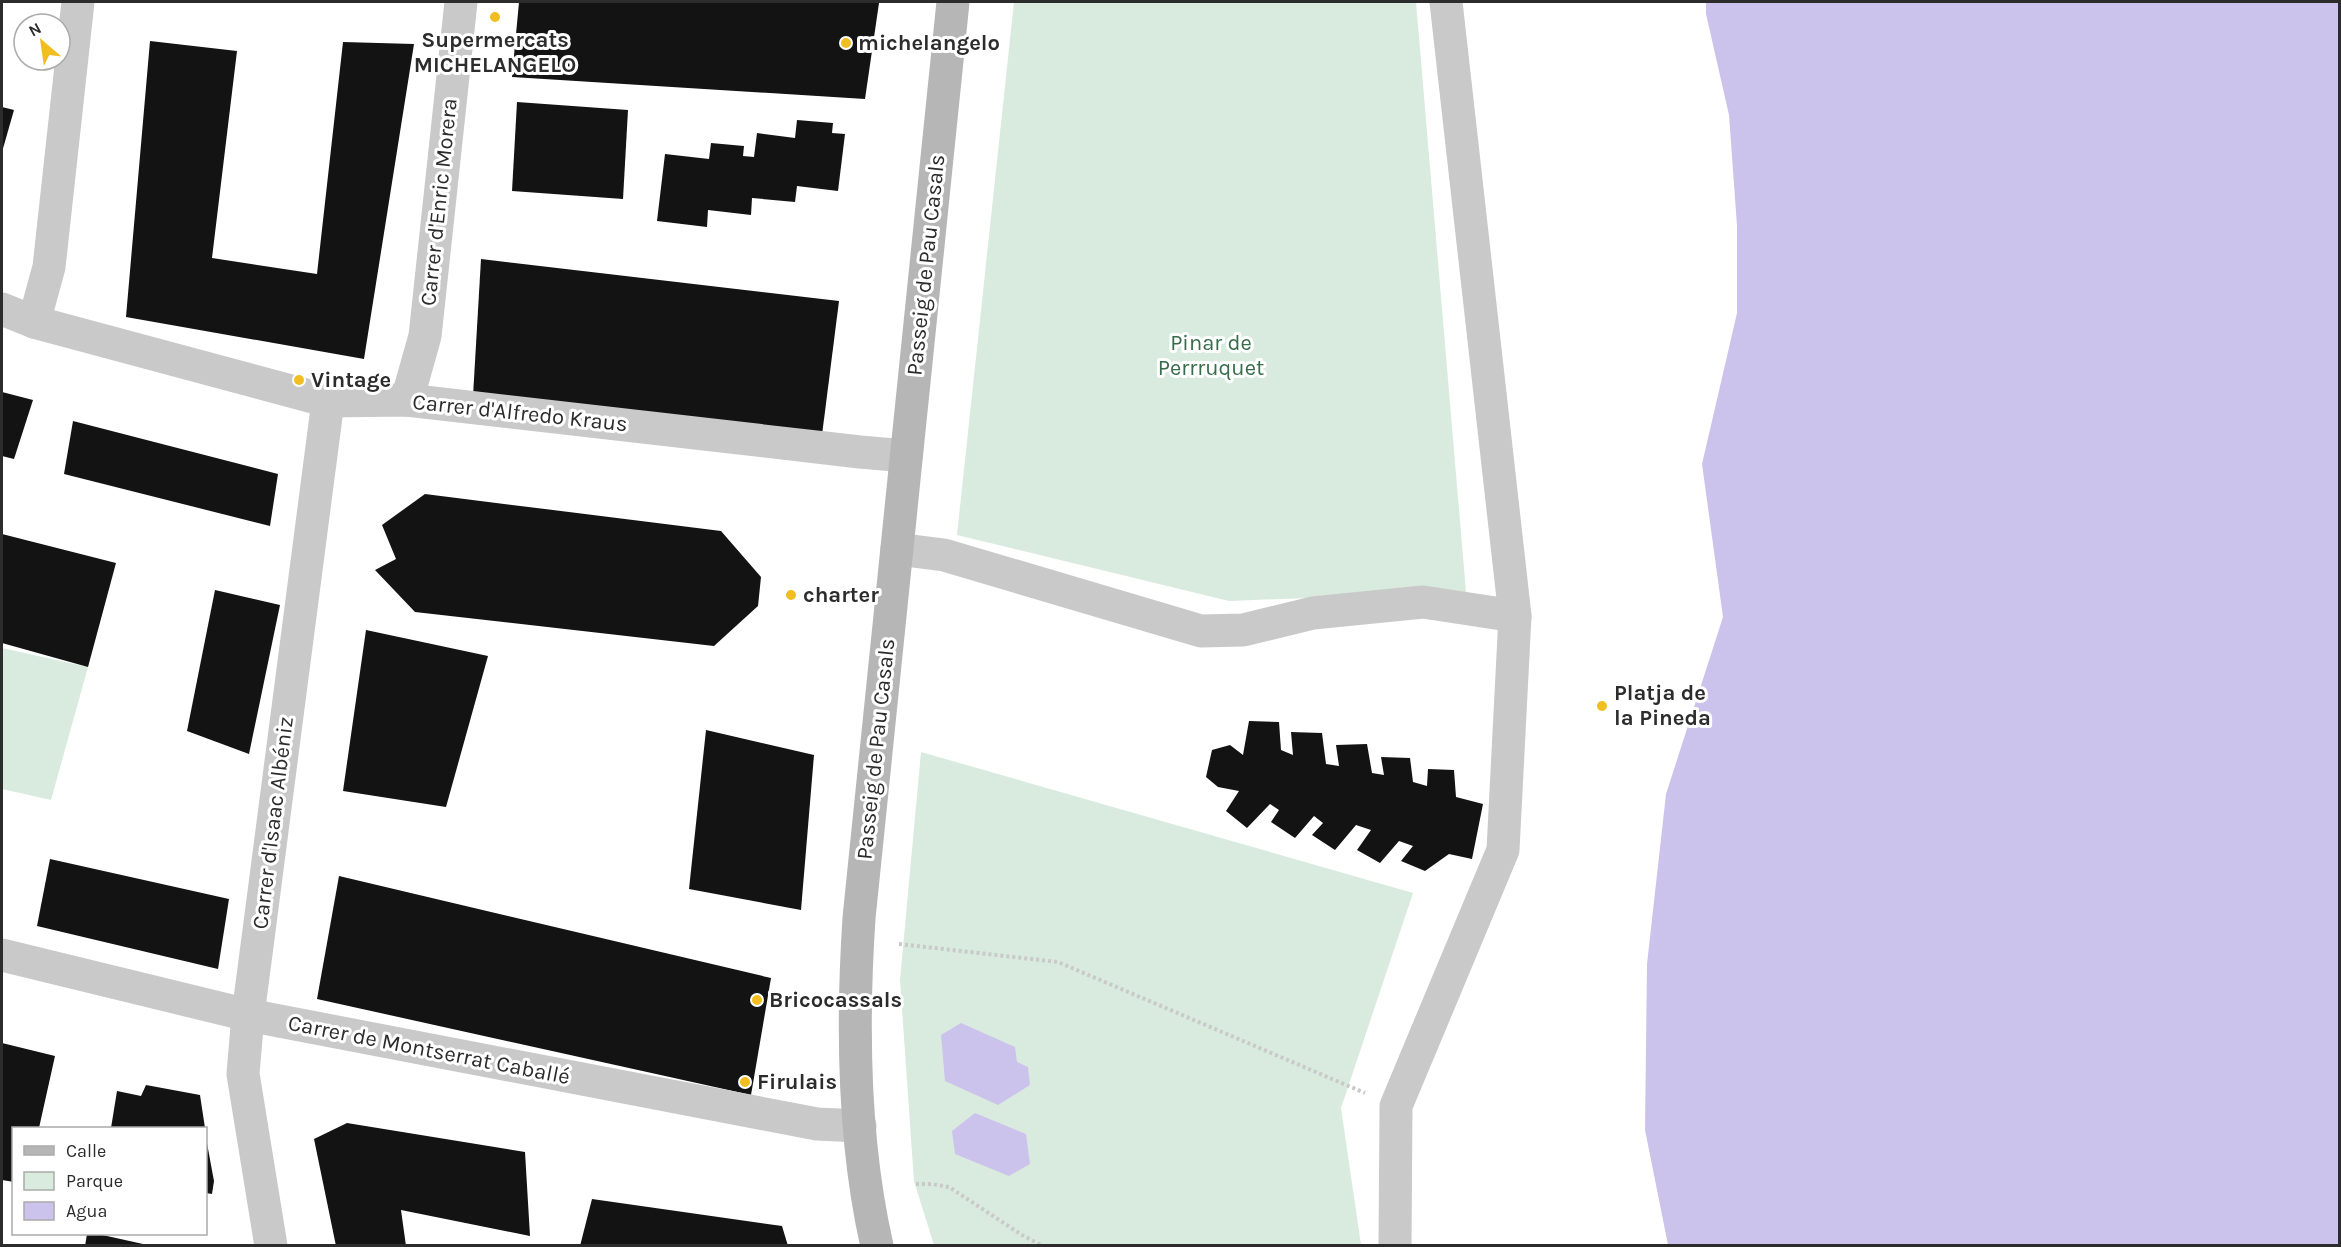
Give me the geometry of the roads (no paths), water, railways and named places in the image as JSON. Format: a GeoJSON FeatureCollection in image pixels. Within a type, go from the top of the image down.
{"type":"FeatureCollection","features":[{"type":"Feature","properties":{"kind":"street"},"geometry":{"type":"LineString","coordinates":[[34,322],[49,267],[78,2]]}},
{"type":"Feature","properties":{"kind":"street","name":"Carrer d'Enric Morera"},"geometry":{"type":"LineString","coordinates":[[407,400],[424,336],[461,2]]}},
{"type":"Feature","properties":{"kind":"street","name":"Passeig de Pau Casals"},"geometry":{"type":"LineString","coordinates":[[877,1245],[868,1206],[860,1126],[855,1042],[858,929],[953,2]]}},
{"type":"Feature","properties":{"kind":"street"},"geometry":{"type":"LineString","coordinates":[[1395,1245],[1396,1106],[1503,850],[1515,616],[1446,2]]}},
{"type":"Feature","properties":{"kind":"street","name":"Carrer d'Alfredo Kraus"},"geometry":{"type":"LineString","coordinates":[[2,309],[34,322],[328,401],[407,400],[906,456]]}},
{"type":"Feature","properties":{"kind":"street","name":"Carrer d'Isaac Albéniz"},"geometry":{"type":"LineString","coordinates":[[271,1245],[243,1074],[248,1015],[328,401]]}},
{"type":"Feature","properties":{"kind":"street"},"geometry":{"type":"LineString","coordinates":[[897,549],[944,555],[1202,631],[1243,630],[1313,613],[1423,602],[1515,616]]}},
{"type":"Feature","properties":{"kind":"street","name":"Carrer de Montserrat Caballé"},"geometry":{"type":"LineString","coordinates":[[2,955],[248,1015],[817,1124],[860,1126]]}},
{"type":"Feature","properties":{"kind":"water"},"geometry":{"type":"Polygon","coordinates":[[[1706,2],[2339,2],[2339,1245],[1668,1245],[1645,1130],[1647,964],[1666,794],[1723,617],[1702,464],[1737,313],[1737,226],[1729,115],[1706,14],[1706,2]]]}},
{"type":"Feature","properties":{"kind":"water"},"geometry":{"type":"Polygon","coordinates":[[[961,1023],[1015,1047],[1017,1062],[1028,1067],[1030,1085],[998,1105],[945,1081],[941,1035],[961,1023]]]}},
{"type":"Feature","properties":{"kind":"water"},"geometry":{"type":"Polygon","coordinates":[[[975,1113],[1026,1134],[1030,1164],[1009,1176],[955,1154],[952,1131],[975,1113]]]}},
{"type":"Feature","properties":{"kind":"place","name":"Supermercats MICHELANGELO"},"geometry":{"type":"Point","coordinates":[495,17]}},
{"type":"Feature","properties":{"kind":"place","name":"michelangelo"},"geometry":{"type":"Point","coordinates":[846,43]}},
{"type":"Feature","properties":{"kind":"place","name":"Vintage"},"geometry":{"type":"Point","coordinates":[299,380]}},
{"type":"Feature","properties":{"kind":"place","name":"charter"},"geometry":{"type":"Point","coordinates":[791,595]}},
{"type":"Feature","properties":{"kind":"place","name":"Platja de la Pineda"},"geometry":{"type":"Point","coordinates":[1602,706]}},
{"type":"Feature","properties":{"kind":"place","name":"Bricocassals"},"geometry":{"type":"Point","coordinates":[757,1000]}},
{"type":"Feature","properties":{"kind":"place","name":"Firulais"},"geometry":{"type":"Point","coordinates":[745,1082]}},
{"type":"Feature","properties":{"kind":"park label","name":"Pinar de Perrruquet"},"geometry":{"type":"Point","coordinates":[1211,356]}}]}
